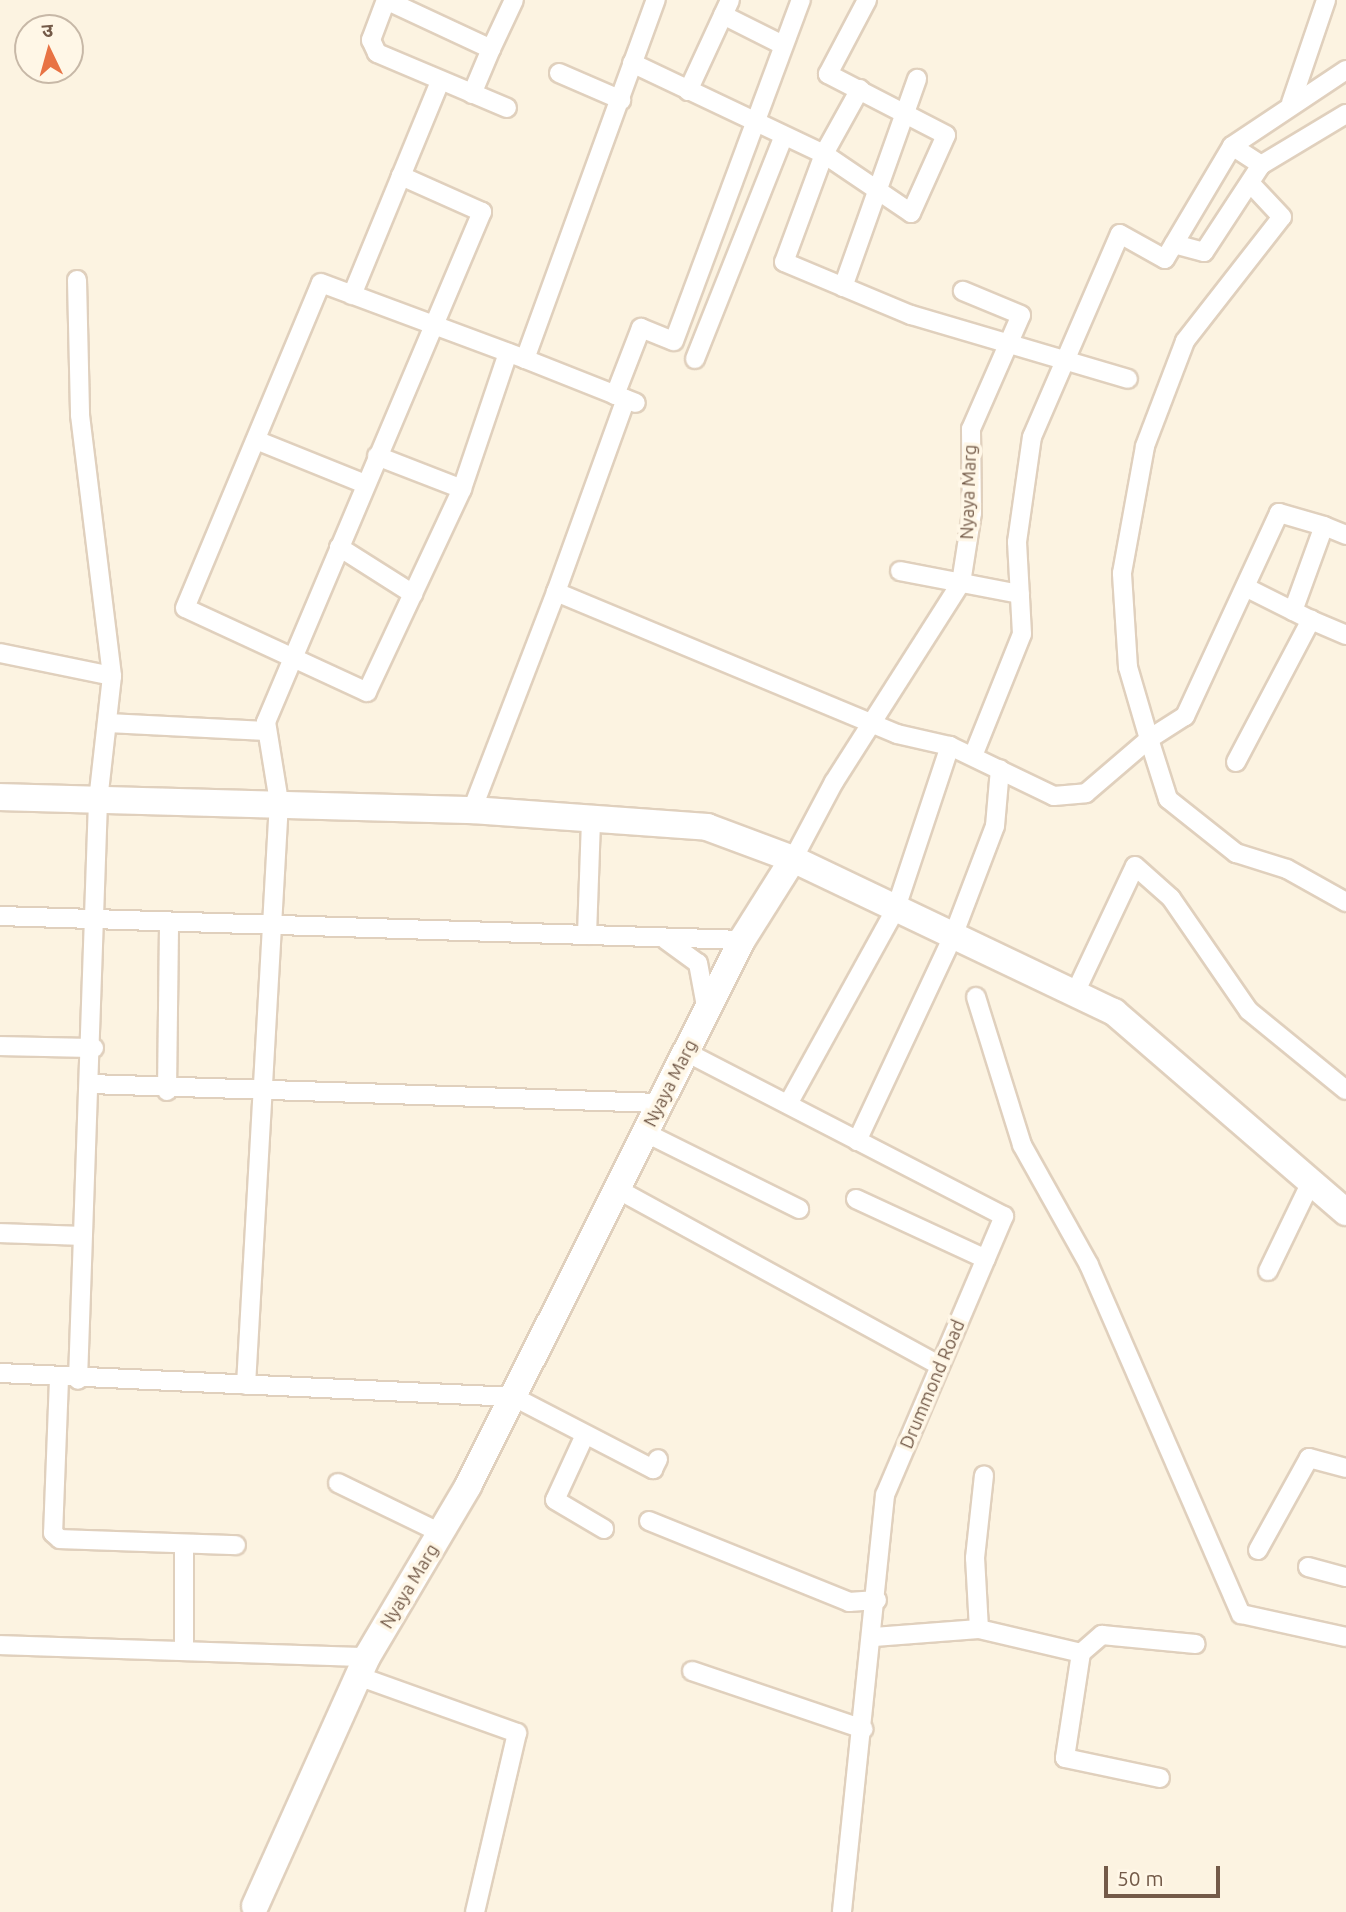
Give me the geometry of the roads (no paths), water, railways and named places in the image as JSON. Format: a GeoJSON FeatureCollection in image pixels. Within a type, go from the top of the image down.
{"type":"FeatureCollection","features":[{"type":"Feature","properties":{"kind":"street"},"geometry":{"type":"LineString","coordinates":[[491,49],[386,0],[372,46],[440,82],[507,108]]}},
{"type":"Feature","properties":{"kind":"street"},"geometry":{"type":"LineString","coordinates":[[472,94],[514,0]]}},
{"type":"Feature","properties":{"kind":"street"},"geometry":{"type":"LineString","coordinates":[[525,359],[656,0]]}},
{"type":"Feature","properties":{"kind":"street"},"geometry":{"type":"LineString","coordinates":[[472,810],[556,592],[626,399],[641,328],[674,341],[757,122],[780,44],[801,0]]}},
{"type":"Feature","properties":{"kind":"street"},"geometry":{"type":"LineString","coordinates":[[632,63],[757,122],[783,138],[824,154],[911,213],[946,135],[828,74],[867,0]]}},
{"type":"Feature","properties":{"kind":"street"},"geometry":{"type":"LineString","coordinates":[[1291,103],[1326,0]]}},
{"type":"Feature","properties":{"kind":"street"},"geometry":{"type":"LineString","coordinates":[[688,91],[727,8],[780,44]]}},
{"type":"Feature","properties":{"kind":"street"},"geometry":{"type":"LineString","coordinates":[[973,756],[1022,634],[1017,542],[1032,437],[1062,360],[1120,234],[1165,259],[1232,146],[1291,103],[1346,70]]}},
{"type":"Feature","properties":{"kind":"street"},"geometry":{"type":"LineString","coordinates":[[559,73],[621,100]]}},
{"type":"Feature","properties":{"kind":"street"},"geometry":{"type":"LineString","coordinates":[[843,286],[902,110],[917,79]]}},
{"type":"Feature","properties":{"kind":"street"},"geometry":{"type":"LineString","coordinates":[[352,295],[440,82]]}},
{"type":"Feature","properties":{"kind":"street"},"geometry":{"type":"LineString","coordinates":[[860,89],[824,154],[784,262],[1006,345],[1128,379]]}},
{"type":"Feature","properties":{"kind":"street"},"geometry":{"type":"LineString","coordinates":[[1174,244],[1204,252],[1252,185],[1261,166],[1346,114]]}},
{"type":"Feature","properties":{"kind":"street"},"geometry":{"type":"LineString","coordinates":[[695,359],[783,138]]}},
{"type":"Feature","properties":{"kind":"street"},"geometry":{"type":"LineString","coordinates":[[1232,146],[1261,166]]}},
{"type":"Feature","properties":{"kind":"street"},"geometry":{"type":"LineString","coordinates":[[246,1384],[279,802],[267,732],[294,655],[482,212],[401,176]]}},
{"type":"Feature","properties":{"kind":"street"},"geometry":{"type":"LineString","coordinates":[[1252,185],[1283,217],[1185,341],[1144,446],[1122,573],[1128,667],[1168,799],[1237,853],[1287,869],[1346,902]]}},
{"type":"Feature","properties":{"kind":"street"},"geometry":{"type":"LineString","coordinates":[[77,280],[80,415],[112,676],[98,801],[94,1048],[82,1236],[78,1380]]}},
{"type":"Feature","properties":{"kind":"street"},"geometry":{"type":"LineString","coordinates":[[508,353],[462,489],[367,692],[294,655],[185,608],[321,283],[433,324],[525,359],[626,399]]}},
{"type":"Feature","properties":{"kind":"street","name":"Nyaya Marg"},"geometry":{"type":"LineString","coordinates":[[251,1910],[363,1667],[441,1533],[514,1397],[742,940],[793,859],[872,722],[961,583],[972,513],[971,429],[1021,315],[963,291]]}},
{"type":"Feature","properties":{"kind":"street"},"geometry":{"type":"LineString","coordinates":[[256,440],[365,484]]}},
{"type":"Feature","properties":{"kind":"street"},"geometry":{"type":"LineString","coordinates":[[377,456],[462,489]]}},
{"type":"Feature","properties":{"kind":"street"},"geometry":{"type":"LineString","coordinates":[[556,592],[872,722],[950,746],[1069,798],[1086,793],[1149,739],[1185,716],[1247,588],[1279,513],[1346,535]]}},
{"type":"Feature","properties":{"kind":"street"},"geometry":{"type":"LineString","coordinates":[[1293,611],[1324,526]]}},
{"type":"Feature","properties":{"kind":"street"},"geometry":{"type":"LineString","coordinates":[[339,547],[413,594]]}},
{"type":"Feature","properties":{"kind":"street"},"geometry":{"type":"LineString","coordinates":[[900,571],[1020,594]]}},
{"type":"Feature","properties":{"kind":"street"},"geometry":{"type":"LineString","coordinates":[[1247,588],[1346,635]]}},
{"type":"Feature","properties":{"kind":"street"},"geometry":{"type":"LineString","coordinates":[[1236,762],[1311,620]]}},
{"type":"Feature","properties":{"kind":"street"},"geometry":{"type":"LineString","coordinates":[[0,653],[112,676]]}},
{"type":"Feature","properties":{"kind":"street"},"geometry":{"type":"LineString","coordinates":[[107,723],[267,732]]}},
{"type":"Feature","properties":{"kind":"street"},"geometry":{"type":"LineString","coordinates":[[788,1104],[896,908],[950,746]]}},
{"type":"Feature","properties":{"kind":"street"},"geometry":{"type":"LineString","coordinates":[[858,1141],[953,936],[995,826],[1000,769]]}},
{"type":"Feature","properties":{"kind":"street"},"geometry":{"type":"LineString","coordinates":[[0,797],[98,801],[279,802],[472,810],[707,827],[793,859],[1114,1012],[1346,1212]]}},
{"type":"Feature","properties":{"kind":"street"},"geometry":{"type":"LineString","coordinates":[[587,935],[591,819]]}},
{"type":"Feature","properties":{"kind":"street"},"geometry":{"type":"LineString","coordinates":[[1075,993],[1135,866],[1171,898],[1249,1011],[1346,1090]]}},
{"type":"Feature","properties":{"kind":"street"},"geometry":{"type":"LineString","coordinates":[[0,916],[742,940]]}},
{"type":"Feature","properties":{"kind":"street"},"geometry":{"type":"LineString","coordinates":[[167,1091],[169,922]]}},
{"type":"Feature","properties":{"kind":"street"},"geometry":{"type":"LineString","coordinates":[[660,937],[698,963],[706,1012]]}},
{"type":"Feature","properties":{"kind":"street"},"geometry":{"type":"LineString","coordinates":[[976,997],[1022,1146],[1089,1265],[1241,1614],[1346,1637]]}},
{"type":"Feature","properties":{"kind":"street"},"geometry":{"type":"LineString","coordinates":[[0,1046],[94,1048]]}},
{"type":"Feature","properties":{"kind":"street","name":"Drummond Road"},"geometry":{"type":"LineString","coordinates":[[686,1052],[1004,1216],[885,1495],[874,1637],[842,1912]]}},
{"type":"Feature","properties":{"kind":"street"},"geometry":{"type":"LineString","coordinates":[[90,1084],[167,1091],[265,1086],[660,1103]]}},
{"type":"Feature","properties":{"kind":"street"},"geometry":{"type":"LineString","coordinates":[[646,1133],[799,1209]]}},
{"type":"Feature","properties":{"kind":"street"},"geometry":{"type":"LineString","coordinates":[[1268,1271],[1311,1182]]}},
{"type":"Feature","properties":{"kind":"street"},"geometry":{"type":"LineString","coordinates":[[617,1189],[940,1366]]}},
{"type":"Feature","properties":{"kind":"street"},"geometry":{"type":"LineString","coordinates":[[856,1199],[986,1259]]}},
{"type":"Feature","properties":{"kind":"street"},"geometry":{"type":"LineString","coordinates":[[0,1233],[82,1236]]}},
{"type":"Feature","properties":{"kind":"street"},"geometry":{"type":"LineString","coordinates":[[0,1373],[78,1380],[246,1384],[514,1397],[584,1437],[653,1469],[658,1459]]}},
{"type":"Feature","properties":{"kind":"street"},"geometry":{"type":"LineString","coordinates":[[59,1379],[53,1533],[60,1539],[236,1545]]}},
{"type":"Feature","properties":{"kind":"street"},"geometry":{"type":"LineString","coordinates":[[584,1437],[555,1500],[604,1529]]}},
{"type":"Feature","properties":{"kind":"street"},"geometry":{"type":"LineString","coordinates":[[1258,1550],[1309,1458],[1346,1468]]}},
{"type":"Feature","properties":{"kind":"street"},"geometry":{"type":"LineString","coordinates":[[979,1629],[975,1558],[984,1475]]}},
{"type":"Feature","properties":{"kind":"street"},"geometry":{"type":"LineString","coordinates":[[338,1483],[441,1533]]}},
{"type":"Feature","properties":{"kind":"street"},"geometry":{"type":"LineString","coordinates":[[649,1521],[849,1602],[877,1600]]}},
{"type":"Feature","properties":{"kind":"street"},"geometry":{"type":"LineString","coordinates":[[184,1545],[184,1651]]}},
{"type":"Feature","properties":{"kind":"street"},"geometry":{"type":"LineString","coordinates":[[1308,1567],[1346,1577]]}},
{"type":"Feature","properties":{"kind":"street"},"geometry":{"type":"LineString","coordinates":[[874,1637],[979,1629],[1081,1653]]}},
{"type":"Feature","properties":{"kind":"street"},"geometry":{"type":"LineString","coordinates":[[1160,1778],[1065,1758],[1081,1653],[1102,1635],[1196,1644]]}},
{"type":"Feature","properties":{"kind":"street"},"geometry":{"type":"LineString","coordinates":[[0,1645],[184,1651],[363,1667],[517,1733],[475,1912]]}},
{"type":"Feature","properties":{"kind":"street"},"geometry":{"type":"LineString","coordinates":[[692,1671],[863,1729]]}}]}
